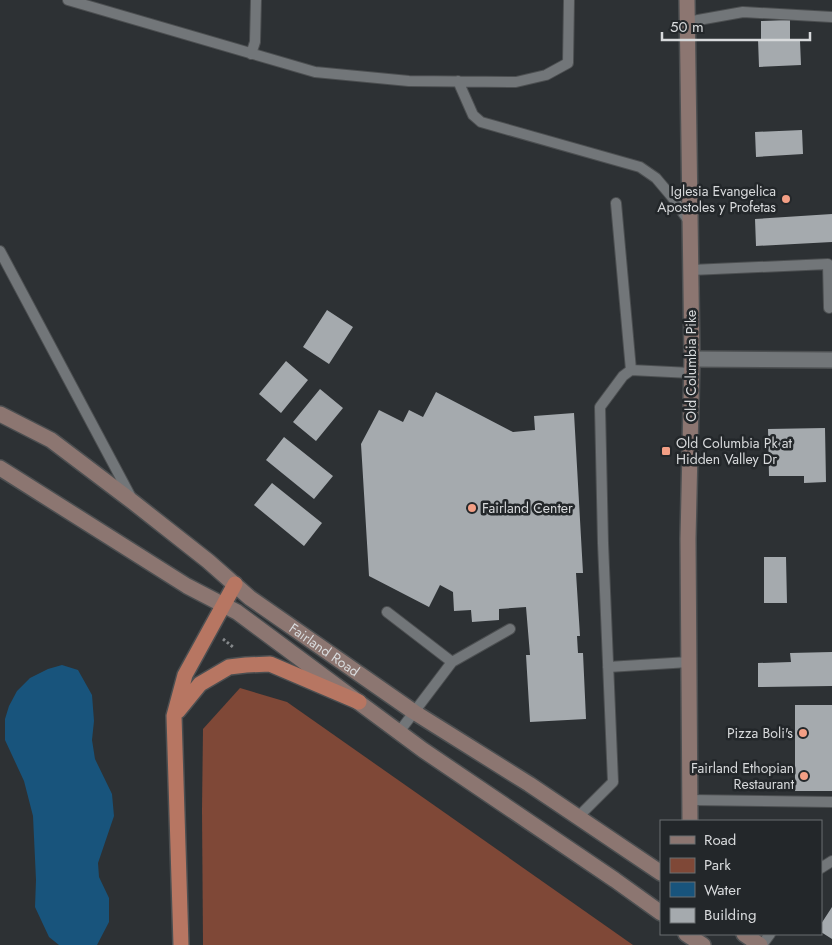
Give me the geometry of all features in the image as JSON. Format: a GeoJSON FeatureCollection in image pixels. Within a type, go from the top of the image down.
{"type":"FeatureCollection","features":[{"type":"Feature","properties":{"kind":"highway"},"geometry":{"type":"LineString","coordinates":[[181,945],[174,716],[185,675],[235,584]]}},
{"type":"Feature","properties":{"kind":"highway"},"geometry":{"type":"LineString","coordinates":[[174,716],[200,684],[229,667],[246,665],[270,664],[359,702]]}},
{"type":"Feature","properties":{"kind":"main road","name":"Old Columbia Pike"},"geometry":{"type":"LineString","coordinates":[[687,0],[692,366],[688,539],[690,820]]}},
{"type":"Feature","properties":{"kind":"main road","name":"Fairland Road"},"geometry":{"type":"LineString","coordinates":[[0,414],[51,440],[133,502],[250,598],[414,712],[529,784],[660,872]]}},
{"type":"Feature","properties":{"kind":"main road","name":"Fairland Road"},"geometry":{"type":"LineString","coordinates":[[0,468],[186,586],[237,612],[399,732],[660,912]]}},
{"type":"Feature","properties":{"kind":"main road"},"geometry":{"type":"LineString","coordinates":[[746,935],[761,945]]}},
{"type":"Feature","properties":{"kind":"main road"},"geometry":{"type":"LineString","coordinates":[[688,937],[703,945]]}},
{"type":"Feature","properties":{"kind":"street"},"geometry":{"type":"LineString","coordinates":[[692,366],[832,360]]}},
{"type":"Feature","properties":{"kind":"lane"},"geometry":{"type":"LineString","coordinates":[[68,0],[315,72],[409,81],[516,82],[546,75],[568,63],[569,0]]}},
{"type":"Feature","properties":{"kind":"lane"},"geometry":{"type":"LineString","coordinates":[[251,54],[255,42],[256,0]]}},
{"type":"Feature","properties":{"kind":"lane"},"geometry":{"type":"LineString","coordinates":[[687,22],[743,12],[832,17]]}},
{"type":"Feature","properties":{"kind":"lane"},"geometry":{"type":"LineString","coordinates":[[458,81],[473,116],[481,122],[640,167],[656,178],[690,223]]}},
{"type":"Feature","properties":{"kind":"lane"},"geometry":{"type":"LineString","coordinates":[[616,203],[631,370]]}},
{"type":"Feature","properties":{"kind":"lane"},"geometry":{"type":"LineString","coordinates":[[0,252],[133,502]]}},
{"type":"Feature","properties":{"kind":"lane"},"geometry":{"type":"LineString","coordinates":[[690,270],[828,264],[829,308]]}},
{"type":"Feature","properties":{"kind":"lane"},"geometry":{"type":"LineString","coordinates":[[577,818],[613,782],[602,543],[600,407],[623,376],[631,370],[692,366]]}},
{"type":"Feature","properties":{"kind":"lane"},"geometry":{"type":"LineString","coordinates":[[387,612],[452,662]]}},
{"type":"Feature","properties":{"kind":"lane"},"geometry":{"type":"LineString","coordinates":[[399,732],[452,662],[510,629]]}},
{"type":"Feature","properties":{"kind":"lane"},"geometry":{"type":"LineString","coordinates":[[608,667],[689,662]]}},
{"type":"Feature","properties":{"kind":"lane"},"geometry":{"type":"LineString","coordinates":[[690,800],[832,802]]}},
{"type":"Feature","properties":{"kind":"lane"},"geometry":{"type":"LineString","coordinates":[[761,945],[769,935]]}},
{"type":"Feature","properties":{"kind":"path"},"geometry":{"type":"LineString","coordinates":[[219,635],[233,647]]}},
{"type":"Feature","properties":{"kind":"green space"},"geometry":{"type":"Polygon","coordinates":[[[240,688],[287,702],[633,945],[203,945],[203,729],[240,688]]]}},
{"type":"Feature","properties":{"kind":"water"},"geometry":{"type":"Polygon","coordinates":[[[62,665],[78,670],[92,695],[94,721],[92,740],[95,759],[112,794],[114,816],[98,863],[99,877],[109,898],[109,922],[97,945],[59,945],[49,937],[35,907],[36,880],[33,816],[24,781],[5,740],[5,719],[17,691],[30,678],[48,669],[62,665]]]}},
{"type":"Feature","properties":{"kind":"building"},"geometry":{"type":"Polygon","coordinates":[[[790,20],[790,41],[800,41],[801,65],[759,67],[758,39],[761,39],[761,21],[790,20]]]}},
{"type":"Feature","properties":{"kind":"building"},"geometry":{"type":"Polygon","coordinates":[[[802,130],[803,154],[756,157],[755,132],[802,130]]]}},
{"type":"Feature","properties":{"kind":"building"},"geometry":{"type":"Polygon","coordinates":[[[832,214],[832,242],[756,246],[755,219],[832,214]]]}},
{"type":"Feature","properties":{"kind":"building"},"geometry":{"type":"Polygon","coordinates":[[[327,310],[353,327],[329,364],[303,347],[327,310]]]}},
{"type":"Feature","properties":{"kind":"building"},"geometry":{"type":"Polygon","coordinates":[[[286,361],[308,380],[281,413],[259,394],[286,361]]]}},
{"type":"Feature","properties":{"kind":"building"},"geometry":{"type":"Polygon","coordinates":[[[320,389],[343,408],[316,441],[293,422],[320,389]]]}},
{"type":"Feature","properties":{"kind":"building","name":"Fairland Center"},"geometry":{"type":"Polygon","coordinates":[[[436,392],[513,432],[535,430],[534,416],[574,413],[583,573],[576,573],[580,636],[577,636],[578,653],[583,653],[586,719],[530,722],[526,655],[530,655],[526,607],[499,609],[499,620],[472,622],[471,610],[454,611],[453,592],[440,585],[429,607],[369,576],[361,444],[379,410],[403,422],[409,410],[423,417],[436,392]]]}},
{"type":"Feature","properties":{"kind":"building"},"geometry":{"type":"Polygon","coordinates":[[[825,428],[826,482],[804,483],[804,476],[769,476],[768,429],[825,428]]]}},
{"type":"Feature","properties":{"kind":"building"},"geometry":{"type":"Polygon","coordinates":[[[284,437],[333,476],[314,499],[266,460],[284,437]]]}},
{"type":"Feature","properties":{"kind":"building"},"geometry":{"type":"Polygon","coordinates":[[[272,483],[322,523],[304,546],[254,505],[272,483]]]}},
{"type":"Feature","properties":{"kind":"building"},"geometry":{"type":"Polygon","coordinates":[[[764,557],[786,557],[787,603],[764,603],[764,557]]]}},
{"type":"Feature","properties":{"kind":"building"},"geometry":{"type":"Polygon","coordinates":[[[832,652],[832,686],[758,687],[758,663],[791,662],[790,653],[832,652]]]}},
{"type":"Feature","properties":{"kind":"building"},"geometry":{"type":"Polygon","coordinates":[[[795,705],[832,705],[832,791],[795,791],[795,705]]]}},
{"type":"Feature","properties":{"kind":"building"},"geometry":{"type":"Polygon","coordinates":[[[832,907],[832,939],[822,933],[822,922],[832,907]]]}},
{"type":"Feature","properties":{"kind":"place","name":"Iglesia Evangelica Apostoles y Profetas"},"geometry":{"type":"Point","coordinates":[786,199]}},
{"type":"Feature","properties":{"kind":"place","name":"Old Columbia Pk at Hidden Valley Dr"},"geometry":{"type":"Point","coordinates":[666,451]}},
{"type":"Feature","properties":{"kind":"place","name":"Fairland Center"},"geometry":{"type":"Point","coordinates":[472,508]}},
{"type":"Feature","properties":{"kind":"place","name":"Pizza Boli's"},"geometry":{"type":"Point","coordinates":[803,733]}},
{"type":"Feature","properties":{"kind":"place","name":"Fairland Ethopian Restaurant"},"geometry":{"type":"Point","coordinates":[804,776]}}]}
